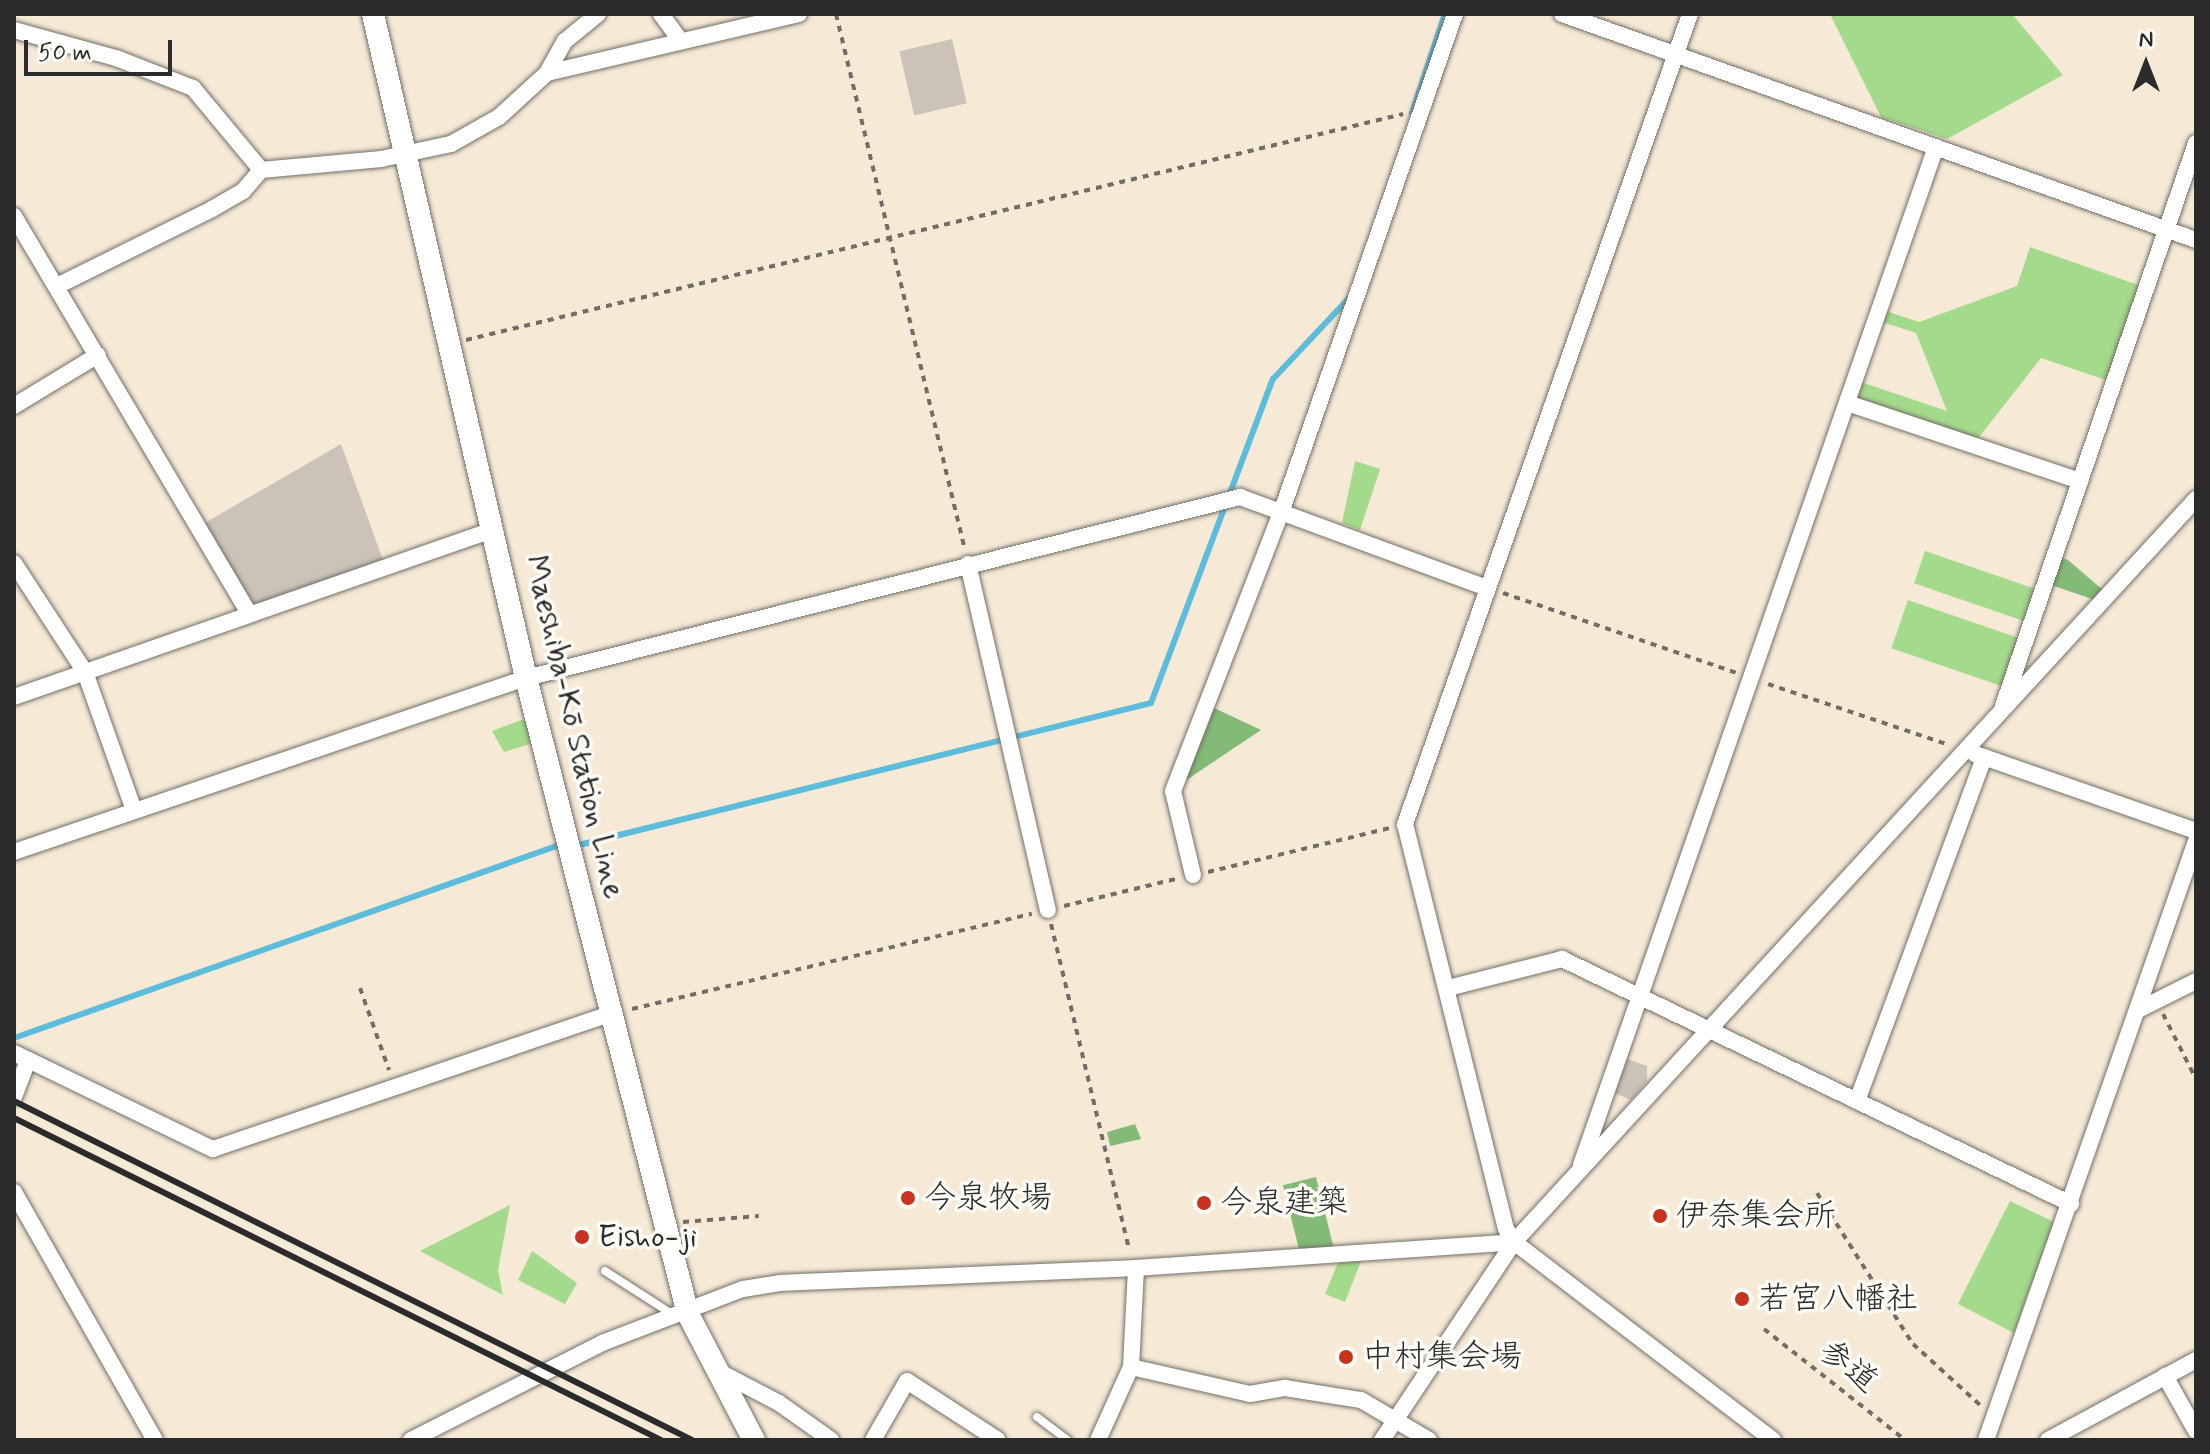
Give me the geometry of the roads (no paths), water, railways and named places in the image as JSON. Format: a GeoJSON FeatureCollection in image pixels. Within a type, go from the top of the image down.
{"type":"FeatureCollection","features":[{"type":"Feature","properties":{"kind":"main road","name":"Maeshiba-Kō Station Line"},"geometry":{"type":"LineString","coordinates":[[373,14],[453,343],[526,678],[665,1224],[682,1316],[754,1440]]}},
{"type":"Feature","properties":{"kind":"street"},"geometry":{"type":"LineString","coordinates":[[57,286],[212,209],[243,191],[261,170],[408,155],[451,144],[499,117],[547,73],[565,41],[598,14]]}},
{"type":"Feature","properties":{"kind":"street"},"geometry":{"type":"LineString","coordinates":[[661,14],[681,42]]}},
{"type":"Feature","properties":{"kind":"street"},"geometry":{"type":"LineString","coordinates":[[547,73],[799,14]]}},
{"type":"Feature","properties":{"kind":"street"},"geometry":{"type":"LineString","coordinates":[[1193,875],[1173,791],[1282,510],[1455,14]]}},
{"type":"Feature","properties":{"kind":"street"},"geometry":{"type":"LineString","coordinates":[[1562,14],[2196,240]]}},
{"type":"Feature","properties":{"kind":"street"},"geometry":{"type":"LineString","coordinates":[[1690,14],[1485,587],[1405,824],[1506,1229],[1514,1242],[1773,1440]]}},
{"type":"Feature","properties":{"kind":"street"},"geometry":{"type":"LineString","coordinates":[[14,30],[116,58],[193,88],[261,170]]}},
{"type":"Feature","properties":{"kind":"street"},"geometry":{"type":"LineString","coordinates":[[2001,713],[2196,143]]}},
{"type":"Feature","properties":{"kind":"street"},"geometry":{"type":"LineString","coordinates":[[1580,1171],[1936,147]]}},
{"type":"Feature","properties":{"kind":"street"},"geometry":{"type":"LineString","coordinates":[[14,216],[249,614]]}},
{"type":"Feature","properties":{"kind":"street"},"geometry":{"type":"LineString","coordinates":[[14,406],[98,355]]}},
{"type":"Feature","properties":{"kind":"street"},"geometry":{"type":"LineString","coordinates":[[1847,403],[2080,481]]}},
{"type":"Feature","properties":{"kind":"street"},"geometry":{"type":"LineString","coordinates":[[14,852],[526,678],[1240,497],[1485,587]]}},
{"type":"Feature","properties":{"kind":"street"},"geometry":{"type":"LineString","coordinates":[[1382,1440],[1514,1242],[2196,499]]}},
{"type":"Feature","properties":{"kind":"street"},"geometry":{"type":"LineString","coordinates":[[14,697],[495,529]]}},
{"type":"Feature","properties":{"kind":"street"},"geometry":{"type":"LineString","coordinates":[[14,563],[85,672],[134,810]]}},
{"type":"Feature","properties":{"kind":"street"},"geometry":{"type":"LineString","coordinates":[[968,564],[1048,910]]}},
{"type":"Feature","properties":{"kind":"street"},"geometry":{"type":"LineString","coordinates":[[1966,751],[2196,831]]}},
{"type":"Feature","properties":{"kind":"street"},"geometry":{"type":"LineString","coordinates":[[1857,1101],[1984,757]]}},
{"type":"Feature","properties":{"kind":"street"},"geometry":{"type":"LineString","coordinates":[[1986,1440],[1996,1420],[2196,841]]}},
{"type":"Feature","properties":{"kind":"street"},"geometry":{"type":"LineString","coordinates":[[1448,988],[1562,959],[2071,1204]]}},
{"type":"Feature","properties":{"kind":"street"},"geometry":{"type":"LineString","coordinates":[[2138,1010],[2196,981]]}},
{"type":"Feature","properties":{"kind":"street"},"geometry":{"type":"LineString","coordinates":[[14,1097],[21,1056],[213,1149],[610,1014]]}},
{"type":"Feature","properties":{"kind":"street"},"geometry":{"type":"LineString","coordinates":[[14,1192],[155,1440]]}},
{"type":"Feature","properties":{"kind":"street"},"geometry":{"type":"LineString","coordinates":[[411,1440],[602,1343],[682,1316],[743,1289],[780,1283],[1136,1268],[1514,1242]]}},
{"type":"Feature","properties":{"kind":"street"},"geometry":{"type":"LineString","coordinates":[[1098,1440],[1131,1367],[1136,1268]]}},
{"type":"Feature","properties":{"kind":"street"},"geometry":{"type":"LineString","coordinates":[[2048,1440],[2196,1360]]}},
{"type":"Feature","properties":{"kind":"street"},"geometry":{"type":"LineString","coordinates":[[1131,1367],[1250,1394],[1285,1388],[1361,1400],[1396,1417],[1429,1440]]}},
{"type":"Feature","properties":{"kind":"street"},"geometry":{"type":"LineString","coordinates":[[713,1368],[779,1403],[831,1440]]}},
{"type":"Feature","properties":{"kind":"street"},"geometry":{"type":"LineString","coordinates":[[2165,1376],[2196,1431]]}},
{"type":"Feature","properties":{"kind":"street"},"geometry":{"type":"LineString","coordinates":[[873,1440],[907,1381],[998,1440]]}},
{"type":"Feature","properties":{"kind":"lane"},"geometry":{"type":"LineString","coordinates":[[605,1271],[682,1316]]}},
{"type":"Feature","properties":{"kind":"lane"},"geometry":{"type":"LineString","coordinates":[[1037,1417],[1068,1440]]}},
{"type":"Feature","properties":{"kind":"waterway"},"geometry":{"type":"LineString","coordinates":[[1412,113],[1445,14]]}},
{"type":"Feature","properties":{"kind":"waterway"},"geometry":{"type":"LineString","coordinates":[[579,845],[1151,703],[1273,379],[1349,298]]}},
{"type":"Feature","properties":{"kind":"waterway"},"geometry":{"type":"LineString","coordinates":[[14,1038],[562,844]]}},
{"type":"Feature","properties":{"kind":"railway"},"geometry":{"type":"LineString","coordinates":[[14,1101],[692,1440]]}},
{"type":"Feature","properties":{"kind":"railway"},"geometry":{"type":"LineString","coordinates":[[14,1118],[661,1440]]}},
{"type":"Feature","properties":{"kind":"place","name":"今泉牧場"},"geometry":{"type":"Point","coordinates":[908,1198]}},
{"type":"Feature","properties":{"kind":"place","name":"今泉建築"},"geometry":{"type":"Point","coordinates":[1204,1203]}},
{"type":"Feature","properties":{"kind":"place","name":"伊奈集会所"},"geometry":{"type":"Point","coordinates":[1660,1216]}},
{"type":"Feature","properties":{"kind":"place","name":"Eisho-ji"},"geometry":{"type":"Point","coordinates":[582,1237]}},
{"type":"Feature","properties":{"kind":"place","name":"若宮八幡社"},"geometry":{"type":"Point","coordinates":[1742,1299]}},
{"type":"Feature","properties":{"kind":"place","name":"中村集会場"},"geometry":{"type":"Point","coordinates":[1346,1357]}}]}
